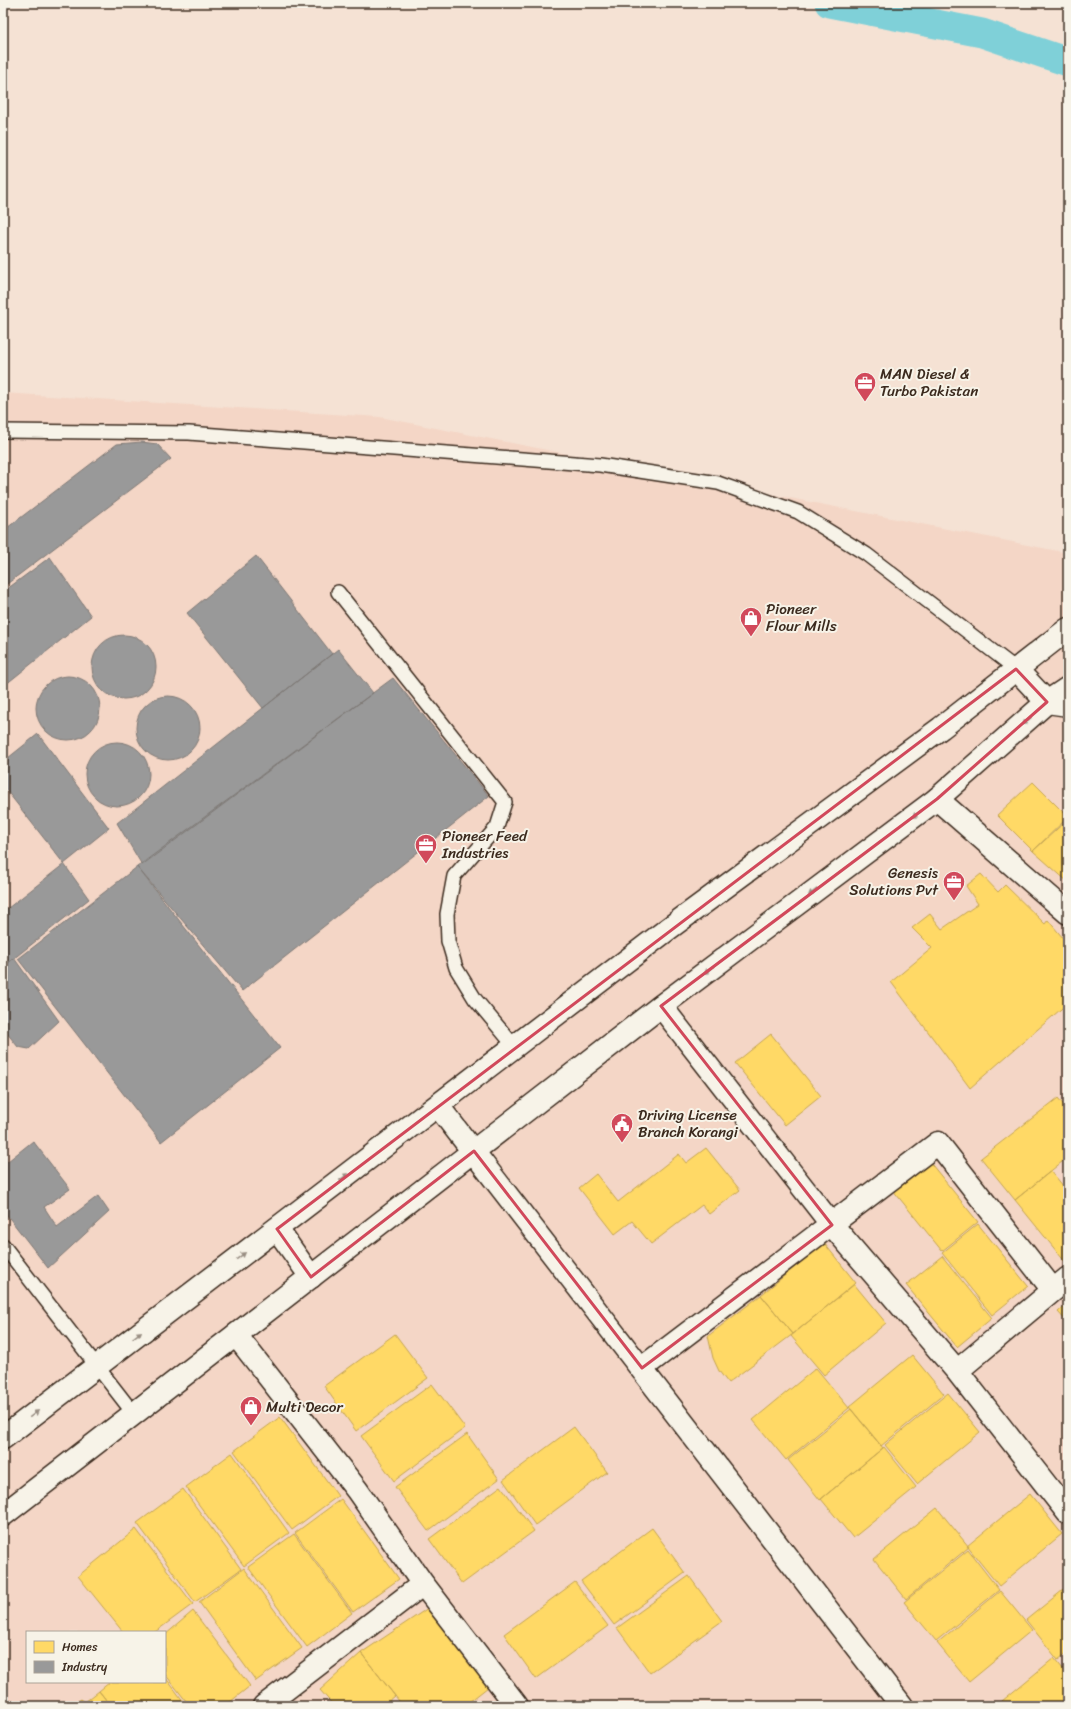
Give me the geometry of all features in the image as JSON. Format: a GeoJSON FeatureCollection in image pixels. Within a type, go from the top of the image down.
{"type":"FeatureCollection","features":[{"type":"Feature","properties":{"kind":"street"},"geometry":{"type":"LineString","coordinates":[[3,1438],[668,929],[941,728],[1068,629]]}},
{"type":"Feature","properties":{"kind":"street"},"geometry":{"type":"LineString","coordinates":[[1016,669],[1058,704]]}},
{"type":"Feature","properties":{"kind":"street"},"geometry":{"type":"LineString","coordinates":[[3,1515],[661,1006],[937,799],[1058,704],[1068,688]]}},
{"type":"Feature","properties":{"kind":"street"},"geometry":{"type":"LineString","coordinates":[[937,799],[1068,913]]}},
{"type":"Feature","properties":{"kind":"street"},"geometry":{"type":"LineString","coordinates":[[661,1006],[832,1225],[957,1371],[1068,1513]]}},
{"type":"Feature","properties":{"kind":"street"},"geometry":{"type":"LineString","coordinates":[[438,1106],[902,1706]]}},
{"type":"Feature","properties":{"kind":"street"},"geometry":{"type":"LineString","coordinates":[[642,1368],[938,1143],[1060,1284],[957,1371]]}},
{"type":"Feature","properties":{"kind":"street"},"geometry":{"type":"LineString","coordinates":[[276,1229],[311,1277]]}},
{"type":"Feature","properties":{"kind":"street"},"geometry":{"type":"LineString","coordinates":[[236,1335],[357,1490],[423,1584],[517,1706]]}},
{"type":"Feature","properties":{"kind":"street"},"geometry":{"type":"LineString","coordinates":[[264,1706],[423,1584]]}},
{"type":"Feature","properties":{"kind":"lane"},"geometry":{"type":"LineString","coordinates":[[3,431],[189,433],[600,465],[718,483],[798,512],[866,554],[1016,669]]}},
{"type":"Feature","properties":{"kind":"lane"},"geometry":{"type":"LineString","coordinates":[[338,592],[505,802],[497,827],[454,876],[447,914],[448,941],[456,968],[475,999],[515,1047]]}},
{"type":"Feature","properties":{"kind":"lane"},"geometry":{"type":"LineString","coordinates":[[3,1245],[96,1367],[134,1414]]}},
{"type":"Feature","properties":{"kind":"highlighted area"},"geometry":{"type":"Polygon","coordinates":[[[1016,669],[1047,702],[937,799],[661,1006],[832,1225],[642,1368],[474,1151],[311,1277],[277,1229],[1016,669]]]}},
{"type":"Feature","properties":{"kind":"shaded area"},"geometry":{"type":"Polygon","coordinates":[[[3,393],[380,417],[1068,553],[1068,1706],[3,1706],[3,393]]]}},
{"type":"Feature","properties":{"kind":"building: Homes"},"geometry":{"type":"Polygon","coordinates":[[[1033,782],[1068,817],[1033,851],[997,815],[1033,782]]]}},
{"type":"Feature","properties":{"kind":"building: Homes"},"geometry":{"type":"Polygon","coordinates":[[[1068,819],[1068,882],[1033,851],[1068,819]]]}},
{"type":"Feature","properties":{"kind":"building: Homes"},"geometry":{"type":"Polygon","coordinates":[[[981,874],[998,892],[1005,885],[1045,924],[1048,920],[1063,938],[1068,935],[1068,1003],[970,1088],[891,982],[932,948],[912,928],[930,914],[942,929],[978,904],[966,886],[981,874]]]}},
{"type":"Feature","properties":{"kind":"building: Homes"},"geometry":{"type":"Polygon","coordinates":[[[771,1034],[821,1096],[785,1125],[735,1063],[771,1034]]]}},
{"type":"Feature","properties":{"kind":"building: Homes"},"geometry":{"type":"Polygon","coordinates":[[[1058,1098],[1068,1110],[1068,1157],[1015,1200],[981,1158],[1058,1098]]]}},
{"type":"Feature","properties":{"kind":"building: Homes"},"geometry":{"type":"Polygon","coordinates":[[[706,1148],[740,1190],[709,1214],[702,1205],[651,1244],[632,1221],[615,1234],[579,1188],[596,1174],[618,1202],[679,1154],[686,1163],[706,1148]]]}},
{"type":"Feature","properties":{"kind":"building: Homes"},"geometry":{"type":"Polygon","coordinates":[[[928,1160],[978,1222],[942,1251],[892,1189],[928,1160]]]}},
{"type":"Feature","properties":{"kind":"building: Homes"},"geometry":{"type":"Polygon","coordinates":[[[1051,1171],[1068,1192],[1068,1262],[1066,1263],[1015,1200],[1051,1171]]]}},
{"type":"Feature","properties":{"kind":"building: Homes"},"geometry":{"type":"Polygon","coordinates":[[[978,1224],[1028,1286],[992,1315],[942,1253],[978,1224]]]}},
{"type":"Feature","properties":{"kind":"building: Homes"},"geometry":{"type":"Polygon","coordinates":[[[824,1243],[856,1283],[793,1334],[761,1295],[824,1243]]]}},
{"type":"Feature","properties":{"kind":"building: Homes"},"geometry":{"type":"Polygon","coordinates":[[[942,1256],[992,1318],[957,1347],[906,1285],[942,1256]]]}},
{"type":"Feature","properties":{"kind":"building: Homes"},"geometry":{"type":"Polygon","coordinates":[[[854,1284],[886,1323],[824,1375],[791,1336],[854,1284]]]}},
{"type":"Feature","properties":{"kind":"building: Homes"},"geometry":{"type":"Polygon","coordinates":[[[761,1295],[793,1334],[728,1383],[719,1371],[713,1358],[708,1336],[761,1295]]]}},
{"type":"Feature","properties":{"kind":"building: Homes"},"geometry":{"type":"Polygon","coordinates":[[[1068,1303],[1068,1323],[1058,1312],[1068,1303]]]}},
{"type":"Feature","properties":{"kind":"building: Homes"},"geometry":{"type":"Polygon","coordinates":[[[395,1334],[428,1378],[356,1431],[324,1386],[395,1334]]]}},
{"type":"Feature","properties":{"kind":"building: Homes"},"geometry":{"type":"Polygon","coordinates":[[[912,1355],[944,1394],[881,1446],[849,1407],[912,1355]]]}},
{"type":"Feature","properties":{"kind":"building: Homes"},"geometry":{"type":"Polygon","coordinates":[[[816,1368],[849,1408],[786,1460],[753,1420],[816,1368]]]}},
{"type":"Feature","properties":{"kind":"building: Homes"},"geometry":{"type":"Polygon","coordinates":[[[432,1384],[465,1428],[394,1481],[361,1436],[432,1384]]]}},
{"type":"Feature","properties":{"kind":"building: Homes"},"geometry":{"type":"Polygon","coordinates":[[[948,1393],[980,1432],[917,1484],[885,1445],[948,1393]]]}},
{"type":"Feature","properties":{"kind":"building: Homes"},"geometry":{"type":"Polygon","coordinates":[[[851,1409],[883,1448],[820,1500],[788,1460],[851,1409]]]}},
{"type":"Feature","properties":{"kind":"building: Homes"},"geometry":{"type":"Polygon","coordinates":[[[280,1417],[338,1496],[292,1530],[234,1451],[280,1417]]]}},
{"type":"Feature","properties":{"kind":"building: Homes"},"geometry":{"type":"Polygon","coordinates":[[[574,1427],[607,1472],[535,1525],[503,1480],[574,1427]]]}},
{"type":"Feature","properties":{"kind":"building: Homes"},"geometry":{"type":"Polygon","coordinates":[[[467,1434],[499,1479],[428,1531],[395,1487],[467,1434]]]}},
{"type":"Feature","properties":{"kind":"building: Homes"},"geometry":{"type":"Polygon","coordinates":[[[884,1447],[916,1487],[853,1538],[821,1499],[884,1447]]]}},
{"type":"Feature","properties":{"kind":"building: Homes"},"geometry":{"type":"Polygon","coordinates":[[[232,1453],[289,1533],[244,1566],[186,1487],[232,1453]]]}},
{"type":"Feature","properties":{"kind":"building: Homes"},"geometry":{"type":"Polygon","coordinates":[[[501,1486],[534,1531],[462,1584],[429,1539],[501,1486]]]}},
{"type":"Feature","properties":{"kind":"building: Homes"},"geometry":{"type":"Polygon","coordinates":[[[183,1489],[241,1569],[195,1602],[137,1523],[183,1489]]]}},
{"type":"Feature","properties":{"kind":"building: Homes"},"geometry":{"type":"Polygon","coordinates":[[[1030,1494],[1062,1534],[999,1586],[967,1546],[1030,1494]]]}},
{"type":"Feature","properties":{"kind":"building: Homes"},"geometry":{"type":"Polygon","coordinates":[[[341,1499],[399,1579],[353,1612],[295,1533],[341,1499]]]}},
{"type":"Feature","properties":{"kind":"building: Homes"},"geometry":{"type":"Polygon","coordinates":[[[937,1508],[969,1547],[906,1599],[874,1559],[937,1508]]]}},
{"type":"Feature","properties":{"kind":"building: Homes"},"geometry":{"type":"Polygon","coordinates":[[[652,1528],[685,1573],[614,1625],[581,1581],[652,1528]]]}},
{"type":"Feature","properties":{"kind":"building: Homes"},"geometry":{"type":"Polygon","coordinates":[[[136,1529],[193,1604],[156,1631],[122,1631],[78,1576],[136,1529]]]}},
{"type":"Feature","properties":{"kind":"building: Homes"},"geometry":{"type":"Polygon","coordinates":[[[294,1534],[352,1613],[307,1647],[248,1567],[294,1534]]]}},
{"type":"Feature","properties":{"kind":"building: Homes"},"geometry":{"type":"Polygon","coordinates":[[[968,1550],[999,1590],[936,1641],[904,1602],[968,1550]]]}},
{"type":"Feature","properties":{"kind":"building: Homes"},"geometry":{"type":"Polygon","coordinates":[[[244,1568],[302,1648],[256,1681],[199,1602],[244,1568]]]}},
{"type":"Feature","properties":{"kind":"building: Homes"},"geometry":{"type":"Polygon","coordinates":[[[689,1576],[722,1621],[650,1673],[617,1628],[689,1576]]]}},
{"type":"Feature","properties":{"kind":"building: Homes"},"geometry":{"type":"Polygon","coordinates":[[[575,1582],[608,1626],[536,1679],[504,1634],[575,1582]]]}},
{"type":"Feature","properties":{"kind":"building: Homes"},"geometry":{"type":"Polygon","coordinates":[[[1068,1586],[1068,1652],[1058,1660],[1026,1620],[1068,1586]]]}},
{"type":"Feature","properties":{"kind":"building: Homes"},"geometry":{"type":"Polygon","coordinates":[[[1000,1591],[1032,1630],[969,1682],[937,1643],[1000,1591]]]}},
{"type":"Feature","properties":{"kind":"building: Homes"},"geometry":{"type":"Polygon","coordinates":[[[428,1608],[488,1687],[464,1706],[403,1706],[361,1653],[428,1608]]]}},
{"type":"Feature","properties":{"kind":"building: Homes"},"geometry":{"type":"Polygon","coordinates":[[[193,1611],[250,1686],[225,1706],[190,1706],[166,1675],[166,1634],[193,1611]]]}},
{"type":"Feature","properties":{"kind":"building: Homes"},"geometry":{"type":"Polygon","coordinates":[[[361,1653],[395,1696],[383,1706],[334,1706],[320,1690],[361,1653]]]}},
{"type":"Feature","properties":{"kind":"building: Homes"},"geometry":{"type":"Polygon","coordinates":[[[1054,1658],[1068,1675],[1068,1706],[996,1706],[1054,1658]]]}},
{"type":"Feature","properties":{"kind":"building: Homes"},"geometry":{"type":"Polygon","coordinates":[[[166,1678],[187,1706],[111,1706],[99,1691],[109,1683],[166,1683],[166,1678]]]}},
{"type":"Feature","properties":{"kind":"building: Homes"},"geometry":{"type":"Polygon","coordinates":[[[99,1691],[111,1706],[71,1706],[81,1699],[85,1702],[99,1691]]]}},
{"type":"Feature","properties":{"kind":"building: Industry"},"geometry":{"type":"Polygon","coordinates":[[[142,442],[157,444],[171,459],[3,587],[3,531],[117,444],[142,442]]]}},
{"type":"Feature","properties":{"kind":"building: Industry"},"geometry":{"type":"Polygon","coordinates":[[[256,556],[332,654],[263,708],[187,613],[256,556]]]}},
{"type":"Feature","properties":{"kind":"building: Industry"},"geometry":{"type":"Polygon","coordinates":[[[50,557],[91,616],[5,685],[3,682],[3,592],[50,557]]]}},
{"type":"Feature","properties":{"kind":"building: Industry"},"geometry":{"type":"Polygon","coordinates":[[[118,635],[130,635],[147,644],[154,655],[156,667],[154,679],[147,690],[130,699],[118,699],[106,694],[97,685],[92,673],[92,661],[97,649],[106,640],[118,635]]]}},
{"type":"Feature","properties":{"kind":"building: Industry"},"geometry":{"type":"Polygon","coordinates":[[[338,649],[373,693],[142,865],[117,823],[338,649]]]}},
{"type":"Feature","properties":{"kind":"building: Industry"},"geometry":{"type":"Polygon","coordinates":[[[62,676],[74,676],[91,685],[98,696],[100,708],[98,720],[91,731],[74,740],[62,740],[50,735],[41,726],[36,714],[36,702],[41,690],[50,681],[62,676]]]}},
{"type":"Feature","properties":{"kind":"building: Industry"},"geometry":{"type":"Polygon","coordinates":[[[393,678],[489,796],[242,991],[137,867],[393,678]]]}},
{"type":"Feature","properties":{"kind":"building: Industry"},"geometry":{"type":"Polygon","coordinates":[[[162,696],[174,696],[191,705],[198,716],[200,728],[198,740],[191,751],[174,760],[162,760],[150,755],[141,746],[136,734],[136,722],[141,710],[150,701],[162,696]]]}},
{"type":"Feature","properties":{"kind":"building: Industry"},"geometry":{"type":"Polygon","coordinates":[[[38,734],[109,828],[64,864],[3,786],[3,762],[38,734]]]}},
{"type":"Feature","properties":{"kind":"building: Industry"},"geometry":{"type":"Polygon","coordinates":[[[111,742],[123,742],[140,751],[147,762],[149,774],[147,786],[140,797],[123,806],[111,806],[99,801],[90,792],[85,780],[85,768],[90,756],[99,747],[111,742]]]}},
{"type":"Feature","properties":{"kind":"building: Industry"},"geometry":{"type":"Polygon","coordinates":[[[64,864],[89,899],[3,967],[3,912],[64,864]]]}},
{"type":"Feature","properties":{"kind":"building: Industry"},"geometry":{"type":"Polygon","coordinates":[[[137,867],[280,1048],[161,1142],[18,959],[137,867]]]}},
{"type":"Feature","properties":{"kind":"building: Industry"},"geometry":{"type":"Polygon","coordinates":[[[14,958],[59,1021],[29,1049],[18,1047],[3,1028],[3,967],[14,958]]]}},
{"type":"Feature","properties":{"kind":"building: Industry"},"geometry":{"type":"Polygon","coordinates":[[[33,1141],[70,1189],[44,1207],[57,1227],[98,1196],[109,1212],[48,1268],[3,1210],[3,1165],[33,1141]]]}},
{"type":"Feature","properties":{"kind":"waterway"},"geometry":{"type":"LineString","coordinates":[[829,3],[982,33],[1068,62]]}},
{"type":"Feature","properties":{"kind":"place","name":"MAN Diesel & Turbo Pakistan"},"geometry":{"type":"Point","coordinates":[865,402]}},
{"type":"Feature","properties":{"kind":"place","name":"Pioneer Flour Mills"},"geometry":{"type":"Point","coordinates":[751,638]}},
{"type":"Feature","properties":{"kind":"place","name":"Pioneer Feed Industries"},"geometry":{"type":"Point","coordinates":[426,864]}},
{"type":"Feature","properties":{"kind":"place","name":"Genesis Solutions Pvt"},"geometry":{"type":"Point","coordinates":[954,902]}},
{"type":"Feature","properties":{"kind":"place","name":"Driving License Branch Korangi"},"geometry":{"type":"Point","coordinates":[622,1144]}},
{"type":"Feature","properties":{"kind":"place","name":"Multi Decor"},"geometry":{"type":"Point","coordinates":[251,1426]}}]}
